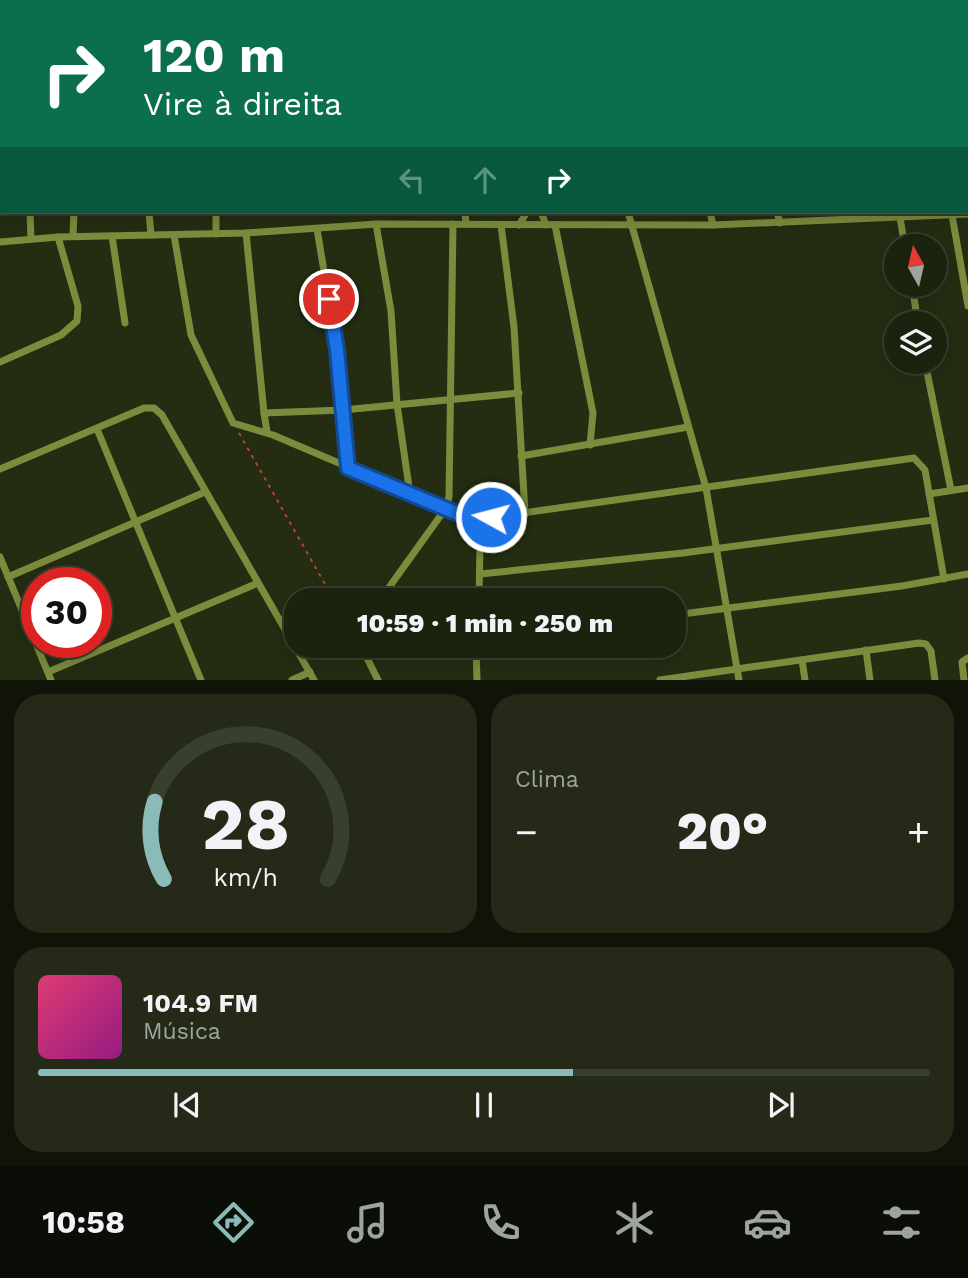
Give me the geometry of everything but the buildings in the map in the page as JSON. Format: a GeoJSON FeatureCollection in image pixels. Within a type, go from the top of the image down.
{"type":"FeatureCollection","features":[{"type":"Feature","properties":{"kind":"street"},"geometry":{"type":"LineString","coordinates":[[30,214],[31,239]]}},
{"type":"Feature","properties":{"kind":"street"},"geometry":{"type":"LineString","coordinates":[[73,236],[74,214]]}},
{"type":"Feature","properties":{"kind":"street"},"geometry":{"type":"LineString","coordinates":[[149,214],[151,235]]}},
{"type":"Feature","properties":{"kind":"street"},"geometry":{"type":"LineString","coordinates":[[216,214],[216,234]]}},
{"type":"Feature","properties":{"kind":"street"},"geometry":{"type":"LineString","coordinates":[[465,214],[466,224]]}},
{"type":"Feature","properties":{"kind":"street"},"geometry":{"type":"LineString","coordinates":[[519,225],[526,214]]}},
{"type":"Feature","properties":{"kind":"street"},"geometry":{"type":"LineString","coordinates":[[542,214],[546,225]]}},
{"type":"Feature","properties":{"kind":"street"},"geometry":{"type":"LineString","coordinates":[[628,214],[706,488],[739,680]]}},
{"type":"Feature","properties":{"kind":"street"},"geometry":{"type":"LineString","coordinates":[[710,214],[713,225]]}},
{"type":"Feature","properties":{"kind":"street"},"geometry":{"type":"LineString","coordinates":[[778,214],[780,223]]}},
{"type":"Feature","properties":{"kind":"street"},"geometry":{"type":"LineString","coordinates":[[833,214],[835,221]]}},
{"type":"Feature","properties":{"kind":"street"},"geometry":{"type":"LineString","coordinates":[[0,242],[73,236],[246,233],[376,223],[713,225],[968,214]]}},
{"type":"Feature","properties":{"kind":"street"},"geometry":{"type":"LineString","coordinates":[[952,215],[968,306]]}},
{"type":"Feature","properties":{"kind":"street"},"geometry":{"type":"LineString","coordinates":[[904,216],[905,234]]}},
{"type":"Feature","properties":{"kind":"street"},"geometry":{"type":"LineString","coordinates":[[376,223],[391,311],[397,404],[410,494]]}},
{"type":"Feature","properties":{"kind":"street"},"geometry":{"type":"LineString","coordinates":[[389,588],[446,508],[452,474],[453,224]]}},
{"type":"Feature","properties":{"kind":"street"},"geometry":{"type":"LineString","coordinates":[[501,225],[514,327],[525,513]]}},
{"type":"Feature","properties":{"kind":"street"},"geometry":{"type":"LineString","coordinates":[[555,225],[593,413],[590,445]]}},
{"type":"Feature","properties":{"kind":"street"},"geometry":{"type":"LineString","coordinates":[[317,229],[337,350],[348,468]]}},
{"type":"Feature","properties":{"kind":"street"},"geometry":{"type":"LineString","coordinates":[[246,233],[267,432]]}},
{"type":"Feature","properties":{"kind":"street"},"geometry":{"type":"LineString","coordinates":[[174,235],[191,335],[233,423],[267,432],[473,520],[909,457],[923,466],[944,579]]}},
{"type":"Feature","properties":{"kind":"street"},"geometry":{"type":"LineString","coordinates":[[112,236],[125,323]]}},
{"type":"Feature","properties":{"kind":"street"},"geometry":{"type":"LineString","coordinates":[[0,362],[67,331],[77,321],[78,306],[58,237]]}},
{"type":"Feature","properties":{"kind":"street"},"geometry":{"type":"LineString","coordinates":[[927,374],[951,490]]}},
{"type":"Feature","properties":{"kind":"street"},"geometry":{"type":"LineString","coordinates":[[264,413],[342,410],[519,393]]}},
{"type":"Feature","properties":{"kind":"street"},"geometry":{"type":"LineString","coordinates":[[0,469],[144,408],[154,408],[162,415],[312,676],[292,680]]}},
{"type":"Feature","properties":{"kind":"street"},"geometry":{"type":"LineString","coordinates":[[521,456],[688,426]]}},
{"type":"Feature","properties":{"kind":"street"},"geometry":{"type":"LineString","coordinates":[[97,429],[201,680]]}},
{"type":"Feature","properties":{"kind":"street"},"geometry":{"type":"LineString","coordinates":[[929,494],[968,488]]}},
{"type":"Feature","properties":{"kind":"street"},"geometry":{"type":"LineString","coordinates":[[8,576],[205,492]]}},
{"type":"Feature","properties":{"kind":"street"},"geometry":{"type":"LineString","coordinates":[[473,520],[480,544],[479,588]]}},
{"type":"Feature","properties":{"kind":"street"},"geometry":{"type":"LineString","coordinates":[[480,575],[718,549],[933,520]]}},
{"type":"Feature","properties":{"kind":"street"},"geometry":{"type":"LineString","coordinates":[[0,557],[49,676],[258,583]]}},
{"type":"Feature","properties":{"kind":"street"},"geometry":{"type":"LineString","coordinates":[[686,613],[968,574]]}},
{"type":"Feature","properties":{"kind":"street"},"geometry":{"type":"LineString","coordinates":[[660,680],[866,650],[926,644],[931,651],[935,680]]}},
{"type":"Feature","properties":{"kind":"street"},"geometry":{"type":"LineString","coordinates":[[866,650],[870,680]]}},
{"type":"Feature","properties":{"kind":"street"},"geometry":{"type":"LineString","coordinates":[[369,658],[378,680]]}},
{"type":"Feature","properties":{"kind":"street"},"geometry":{"type":"LineString","coordinates":[[476,658],[477,680]]}},
{"type":"Feature","properties":{"kind":"street"},"geometry":{"type":"LineString","coordinates":[[964,680],[962,662],[968,658]]}},
{"type":"Feature","properties":{"kind":"street"},"geometry":{"type":"LineString","coordinates":[[802,660],[805,680]]}},
{"type":"Feature","properties":{"kind":"path"},"geometry":{"type":"LineString","coordinates":[[233,423],[327,588]]}},
{"type":"Feature","properties":{"kind":"route"},"geometry":{"type":"LineString","coordinates":[[329,299],[337,350],[348,468],[473,520],[491,517]]}}]}
